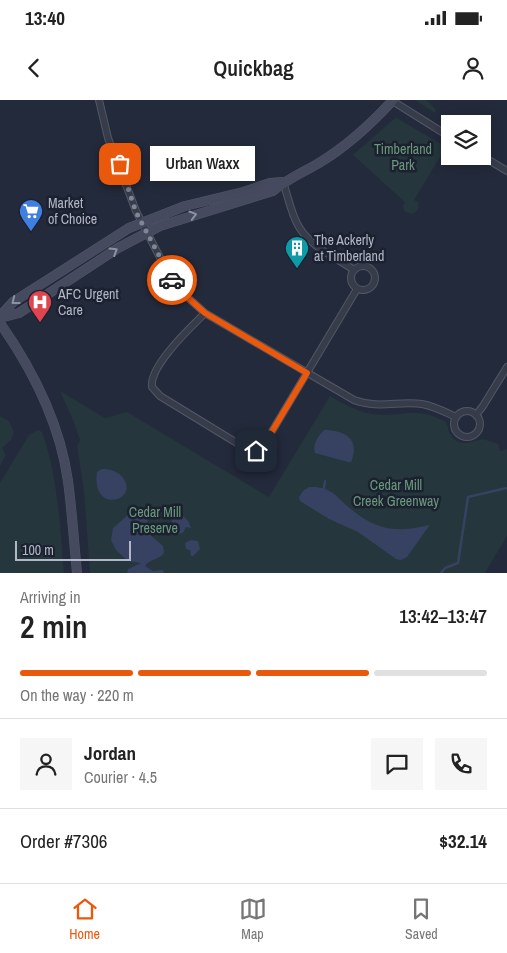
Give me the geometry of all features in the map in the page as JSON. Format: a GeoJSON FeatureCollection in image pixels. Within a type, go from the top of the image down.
{"type":"FeatureCollection","features":[{"type":"Feature","properties":{"kind":"street"},"geometry":{"type":"LineString","coordinates":[[99,100],[108,138],[120,164],[134,206],[165,268],[178,288],[192,303],[205,313],[360,402],[381,406],[422,404],[456,417]]}},
{"type":"Feature","properties":{"kind":"street"},"geometry":{"type":"LineString","coordinates":[[0,317],[19,313],[118,248],[147,232],[180,219],[273,191],[283,182],[314,166],[340,148],[373,121],[392,100],[441,131]]}},
{"type":"Feature","properties":{"kind":"street"},"geometry":{"type":"LineString","coordinates":[[491,161],[507,171]]}},
{"type":"Feature","properties":{"kind":"street"},"geometry":{"type":"LineString","coordinates":[[0,317],[12,302],[114,236],[142,222],[185,206],[254,189],[270,183],[283,182]]}},
{"type":"Feature","properties":{"kind":"street"},"geometry":{"type":"LineString","coordinates":[[283,182],[298,226],[308,239],[354,270]]}},
{"type":"Feature","properties":{"kind":"street"},"geometry":{"type":"LineString","coordinates":[[354,270],[364,266],[371,269],[375,275],[374,282],[369,288],[357,289]]}},
{"type":"Feature","properties":{"kind":"street"},"geometry":{"type":"LineString","coordinates":[[354,270],[351,280],[357,289]]}},
{"type":"Feature","properties":{"kind":"street"},"geometry":{"type":"LineString","coordinates":[[205,313],[172,347],[153,377],[152,387],[160,396],[245,448],[256,451],[262,448],[357,289]]}},
{"type":"Feature","properties":{"kind":"street"},"geometry":{"type":"LineString","coordinates":[[0,323],[33,376],[57,434],[68,480],[77,573]]}},
{"type":"Feature","properties":{"kind":"street"},"geometry":{"type":"LineString","coordinates":[[476,415],[507,367]]}},
{"type":"Feature","properties":{"kind":"street"},"geometry":{"type":"LineString","coordinates":[[464,412],[476,415],[480,424],[479,430],[474,435],[462,436],[455,430],[456,417],[464,412]]}},
{"type":"Feature","properties":{"kind":"green space"},"geometry":{"type":"Polygon","coordinates":[[[415,100],[427,100],[436,110],[435,113],[415,100]]]}},
{"type":"Feature","properties":{"kind":"green space","name":"Timberland Park"},"geometry":{"type":"Polygon","coordinates":[[[397,118],[441,144],[441,155],[414,200],[418,202],[419,207],[415,213],[411,214],[404,211],[403,206],[405,202],[353,155],[397,118]]]}},
{"type":"Feature","properties":{"kind":"green space","name":"Cedar Mill Creek Greenway"},"geometry":{"type":"Polygon","coordinates":[[[60,391],[105,418],[127,412],[269,497],[330,396],[367,413],[383,415],[417,413],[435,417],[446,422],[450,434],[461,443],[483,439],[498,444],[500,451],[507,449],[507,536],[485,573],[90,573],[84,491],[77,446],[80,440],[60,391]]]}},
{"type":"Feature","properties":{"kind":"green space"},"geometry":{"type":"Polygon","coordinates":[[[0,416],[9,421],[14,432],[11,440],[2,448],[6,455],[0,466],[0,416]]]}},
{"type":"Feature","properties":{"kind":"green space"},"geometry":{"type":"Polygon","coordinates":[[[38,430],[42,432],[52,466],[60,520],[64,573],[0,573],[0,483],[29,435],[38,430]]]}},
{"type":"Feature","properties":{"kind":"water"},"geometry":{"type":"Polygon","coordinates":[[[324,430],[331,430],[349,437],[354,447],[351,462],[315,453],[316,441],[324,430]]]}},
{"type":"Feature","properties":{"kind":"water"},"geometry":{"type":"Polygon","coordinates":[[[102,469],[114,471],[123,478],[127,486],[121,498],[107,499],[101,494],[97,486],[97,472],[102,469]]]}},
{"type":"Feature","properties":{"kind":"water"},"geometry":{"type":"Polygon","coordinates":[[[309,487],[328,490],[362,517],[380,526],[408,529],[429,526],[407,557],[401,560],[396,559],[358,532],[329,519],[300,501],[299,497],[309,487]]]}},
{"type":"Feature","properties":{"kind":"water"},"geometry":{"type":"Polygon","coordinates":[[[166,504],[167,513],[162,512],[158,521],[154,517],[154,512],[166,504]]]}},
{"type":"Feature","properties":{"kind":"water"},"geometry":{"type":"Polygon","coordinates":[[[135,509],[141,510],[148,520],[147,523],[141,523],[140,526],[163,546],[164,553],[145,566],[153,571],[163,570],[164,573],[127,573],[128,569],[141,563],[128,561],[116,550],[111,540],[113,528],[135,509]]]}},
{"type":"Feature","properties":{"kind":"water"},"geometry":{"type":"Polygon","coordinates":[[[175,513],[185,518],[191,528],[186,527],[183,533],[178,534],[173,529],[171,517],[175,513]]]}},
{"type":"Feature","properties":{"kind":"water"},"geometry":{"type":"Polygon","coordinates":[[[191,540],[198,541],[200,549],[193,556],[191,556],[190,550],[186,549],[185,543],[191,540]]]}},
{"type":"Feature","properties":{"kind":"waterway"},"geometry":{"type":"LineString","coordinates":[[324,488],[325,481]]}},
{"type":"Feature","properties":{"kind":"waterway"},"geometry":{"type":"LineString","coordinates":[[441,573],[445,568],[458,563],[468,497],[507,488]]}},
{"type":"Feature","properties":{"kind":"way so far"},"geometry":{"type":"LineString","coordinates":[[120,164],[136,212],[172,280]]}},
{"type":"Feature","properties":{"kind":"place","name":"Urban Waxx"},"geometry":{"type":"Point","coordinates":[120,164]}},
{"type":"Feature","properties":{"kind":"place","name":"Market of Choice"},"geometry":{"type":"Point","coordinates":[31,232]}},
{"type":"Feature","properties":{"kind":"place","name":"The Ackerly at Timberland"},"geometry":{"type":"Point","coordinates":[297,269]}},
{"type":"Feature","properties":{"kind":"place","name":"AFC Urgent Care"},"geometry":{"type":"Point","coordinates":[40,323]}},
{"type":"Feature","properties":{"kind":"route"},"geometry":{"type":"LineString","coordinates":[[172,280],[192,303],[205,313],[307,373],[262,448],[256,451]]}},
{"type":"Feature","properties":{"kind":"park label","name":"Cedar Mill Preserve"},"geometry":{"type":"Point","coordinates":[155,520]}}]}
